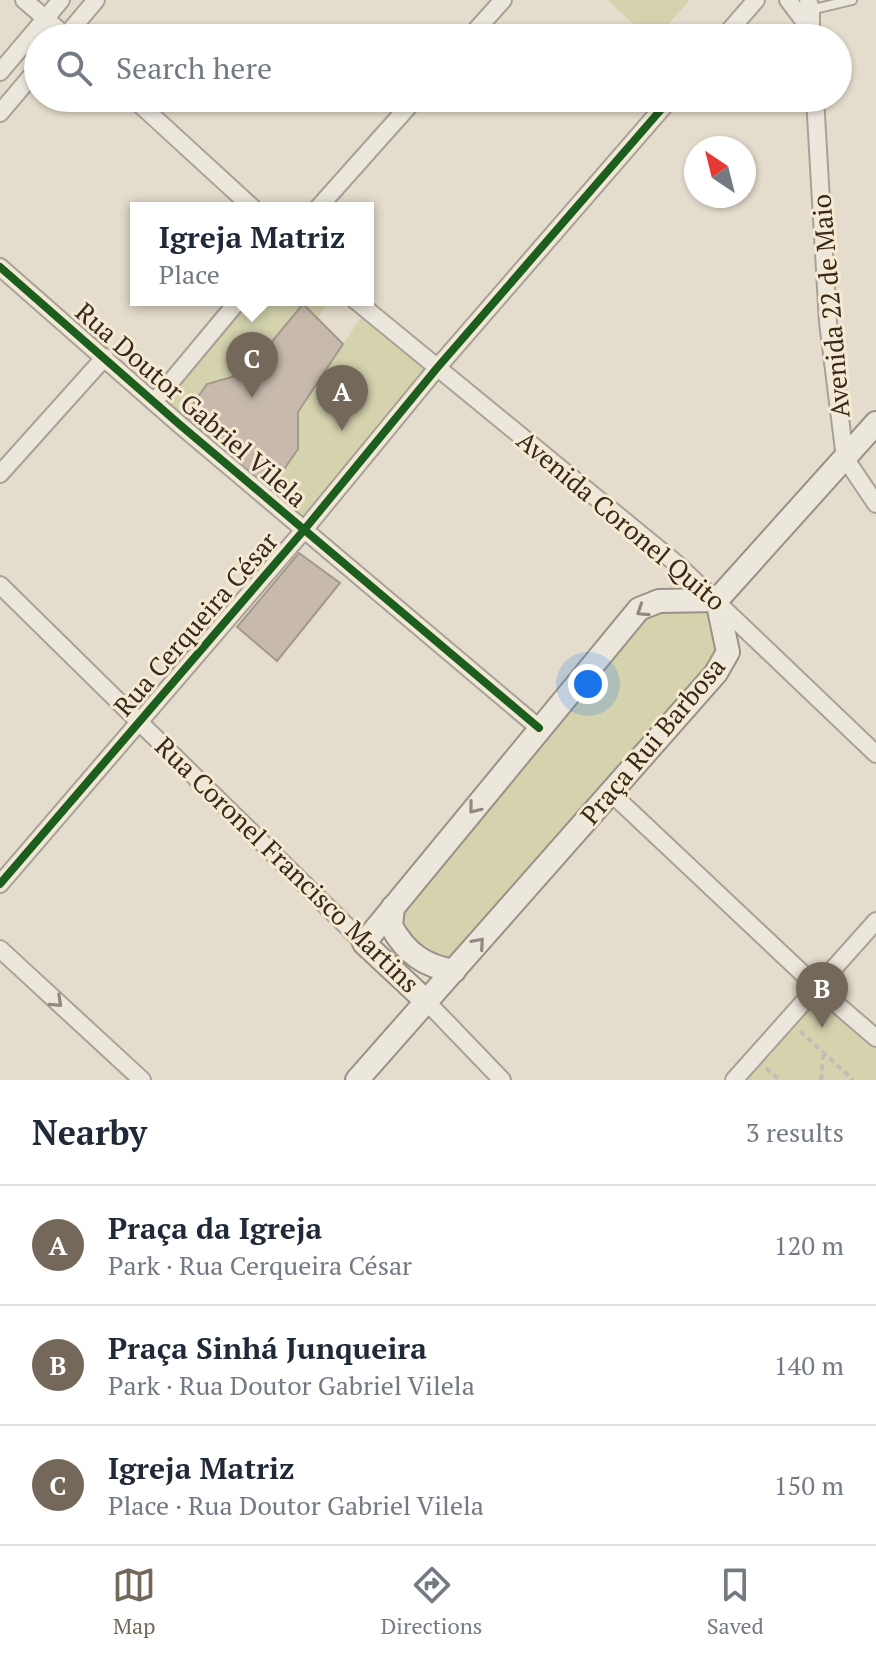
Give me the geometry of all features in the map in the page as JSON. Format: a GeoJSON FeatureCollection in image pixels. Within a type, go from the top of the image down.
{"type":"FeatureCollection","features":[{"type":"Feature","properties":{"kind":"main road"},"geometry":{"type":"LineString","coordinates":[[364,943],[639,609],[659,601],[717,600],[876,423]]}},
{"type":"Feature","properties":{"kind":"main road","name":"Praça Rui Barbosa"},"geometry":{"type":"LineString","coordinates":[[357,1080],[716,673],[728,652],[717,600]]}},
{"type":"Feature","properties":{"kind":"main road"},"geometry":{"type":"LineString","coordinates":[[393,907],[391,926],[410,952],[430,965],[454,971]]}},
{"type":"Feature","properties":{"kind":"main road","name":"Rua Coronel Francisco Martins"},"geometry":{"type":"LineString","coordinates":[[364,943],[427,1002]]}},
{"type":"Feature","properties":{"kind":"street"},"geometry":{"type":"LineString","coordinates":[[24,0],[51,24]]}},
{"type":"Feature","properties":{"kind":"street"},"geometry":{"type":"LineString","coordinates":[[41,24],[61,0]]}},
{"type":"Feature","properties":{"kind":"street"},"geometry":{"type":"LineString","coordinates":[[77,24],[96,0]]}},
{"type":"Feature","properties":{"kind":"street"},"geometry":{"type":"LineString","coordinates":[[482,24],[503,0]]}},
{"type":"Feature","properties":{"kind":"street"},"geometry":{"type":"LineString","coordinates":[[735,24],[756,0]]}},
{"type":"Feature","properties":{"kind":"street"},"geometry":{"type":"LineString","coordinates":[[0,72],[24,44]]}},
{"type":"Feature","properties":{"kind":"street"},"geometry":{"type":"LineString","coordinates":[[0,113],[24,85]]}},
{"type":"Feature","properties":{"kind":"street"},"geometry":{"type":"LineString","coordinates":[[148,112],[246,202]]}},
{"type":"Feature","properties":{"kind":"street"},"geometry":{"type":"LineString","coordinates":[[323,202],[404,112]]}},
{"type":"Feature","properties":{"kind":"street","name":"Rua Cerqueira César"},"geometry":{"type":"LineString","coordinates":[[0,884],[304,530],[437,368],[659,112]]}},
{"type":"Feature","properties":{"kind":"street","name":"Avenida 22 de Maio"},"geometry":{"type":"LineString","coordinates":[[816,112],[828,322],[845,458],[876,504]]}},
{"type":"Feature","properties":{"kind":"street","name":"Rua Doutor Gabriel Vilela"},"geometry":{"type":"LineString","coordinates":[[0,267],[154,402],[539,728]]}},
{"type":"Feature","properties":{"kind":"street"},"geometry":{"type":"LineString","coordinates":[[154,402],[234,306]]}},
{"type":"Feature","properties":{"kind":"street","name":"Avenida Coronel Quito"},"geometry":{"type":"LineString","coordinates":[[362,306],[677,564],[876,754]]}},
{"type":"Feature","properties":{"kind":"street"},"geometry":{"type":"LineString","coordinates":[[0,474],[105,357]]}},
{"type":"Feature","properties":{"kind":"street","name":"Rua Coronel Francisco Martins"},"geometry":{"type":"LineString","coordinates":[[0,585],[364,943]]}},
{"type":"Feature","properties":{"kind":"street"},"geometry":{"type":"LineString","coordinates":[[611,793],[818,988],[876,1038]]}},
{"type":"Feature","properties":{"kind":"street"},"geometry":{"type":"LineString","coordinates":[[734,1080],[876,921]]}},
{"type":"Feature","properties":{"kind":"street"},"geometry":{"type":"LineString","coordinates":[[0,949],[142,1080]]}},
{"type":"Feature","properties":{"kind":"street","name":"Rua Coronel Francisco Martins"},"geometry":{"type":"LineString","coordinates":[[427,1002],[502,1080]]}},
{"type":"Feature","properties":{"kind":"lane"},"geometry":{"type":"LineString","coordinates":[[802,6],[852,0]]}},
{"type":"Feature","properties":{"kind":"path"},"geometry":{"type":"LineString","coordinates":[[787,1018],[853,1080]]}},
{"type":"Feature","properties":{"kind":"path"},"geometry":{"type":"LineString","coordinates":[[821,1080],[823,1055]]}},
{"type":"Feature","properties":{"kind":"green space"},"geometry":{"type":"Polygon","coordinates":[[[608,0],[689,1],[668,24],[633,24],[608,0]]]}},
{"type":"Feature","properties":{"kind":"green space"},"geometry":{"type":"Polygon","coordinates":[[[234,306],[301,306],[246,373],[207,384],[179,424],[154,402],[234,306]]]}},
{"type":"Feature","properties":{"kind":"green space"},"geometry":{"type":"Polygon","coordinates":[[[305,306],[326,306],[318,318],[305,306]]]}},
{"type":"Feature","properties":{"kind":"green space"},"geometry":{"type":"Polygon","coordinates":[[[366,310],[437,368],[304,530],[265,497],[298,449],[298,412],[366,310]]]}},
{"type":"Feature","properties":{"kind":"green space"},"geometry":{"type":"Polygon","coordinates":[[[713,600],[724,652],[454,969],[423,960],[392,915],[640,612],[713,600]]]}},
{"type":"Feature","properties":{"kind":"green space"},"geometry":{"type":"Polygon","coordinates":[[[818,988],[876,1038],[876,1080],[734,1080],[818,988]]]}},
{"type":"Feature","properties":{"kind":"building"},"geometry":{"type":"Polygon","coordinates":[[[301,306],[305,306],[343,344],[298,412],[298,449],[265,497],[179,424],[207,384],[246,373],[301,306]]]}},
{"type":"Feature","properties":{"kind":"building"},"geometry":{"type":"Polygon","coordinates":[[[299,553],[340,583],[277,661],[237,627],[299,553]]]}},
{"type":"Feature","properties":{"kind":"cycle path"},"geometry":{"type":"LineString","coordinates":[[0,884],[304,530],[437,368],[659,112]]}},
{"type":"Feature","properties":{"kind":"cycle path"},"geometry":{"type":"LineString","coordinates":[[0,267],[179,424],[539,728]]}},
{"type":"Feature","properties":{"kind":"place","name":"Igreja Matriz"},"geometry":{"type":"Point","coordinates":[252,398]}},
{"type":"Feature","properties":{"kind":"place","name":"Praça da Igreja"},"geometry":{"type":"Point","coordinates":[342,431]}},
{"type":"Feature","properties":{"kind":"place","name":"Praça Sinhá Junqueira"},"geometry":{"type":"Point","coordinates":[822,1028]}}]}
